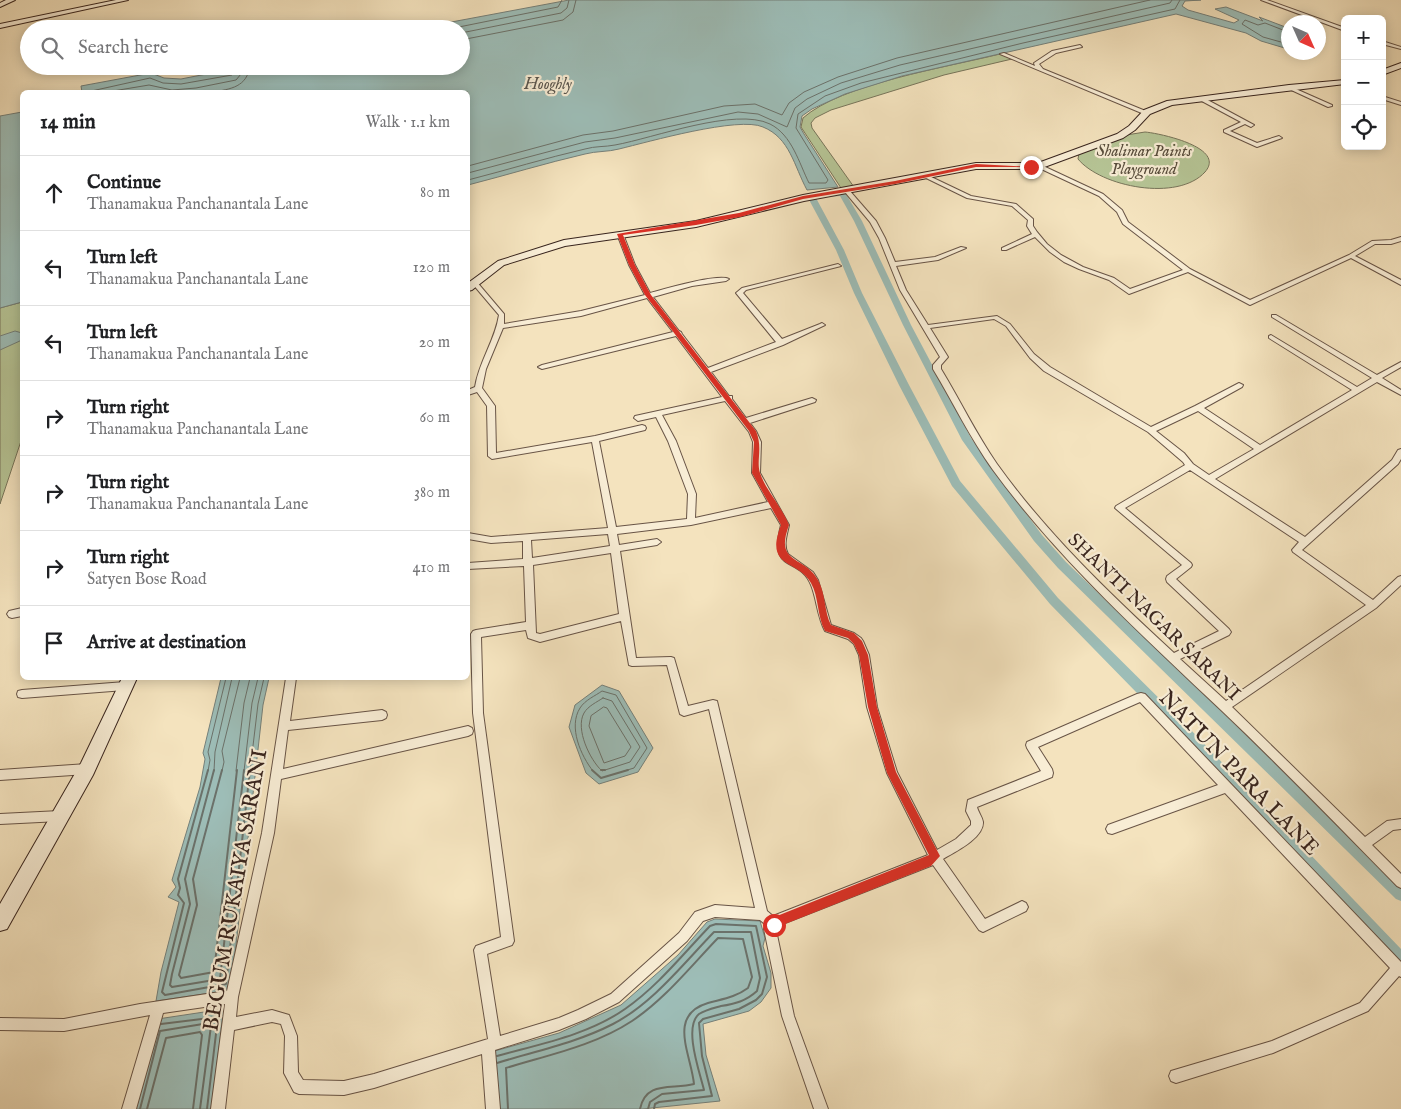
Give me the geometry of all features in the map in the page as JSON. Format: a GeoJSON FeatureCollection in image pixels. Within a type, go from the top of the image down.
{"type":"FeatureCollection","features":[{"type":"Feature","properties":{"kind":"main road"},"geometry":{"type":"LineString","coordinates":[[0,5],[12,0]]}},
{"type":"Feature","properties":{"kind":"main road"},"geometry":{"type":"LineString","coordinates":[[29,20],[125,0]]}},
{"type":"Feature","properties":{"kind":"main road"},"geometry":{"type":"LineString","coordinates":[[0,26],[20,22]]}},
{"type":"Feature","properties":{"kind":"main road"},"geometry":{"type":"LineString","coordinates":[[1386,72],[1401,65]]}},
{"type":"Feature","properties":{"kind":"main road"},"geometry":{"type":"LineString","coordinates":[[471,285],[494,267],[521,255],[564,243],[724,218],[823,194],[987,165],[1024,168],[1039,166],[1120,136],[1132,128],[1146,113],[1170,103],[1289,87],[1341,82]]}},
{"type":"Feature","properties":{"kind":"main road"},"geometry":{"type":"LineString","coordinates":[[0,922],[87,769],[127,682]]}},
{"type":"Feature","properties":{"kind":"street"},"geometry":{"type":"LineString","coordinates":[[1264,0],[1341,29]]}},
{"type":"Feature","properties":{"kind":"street"},"geometry":{"type":"LineString","coordinates":[[1386,43],[1401,48]]}},
{"type":"Feature","properties":{"kind":"street"},"geometry":{"type":"LineString","coordinates":[[1041,70],[1036,64],[1054,52],[1080,46]]}},
{"type":"Feature","properties":{"kind":"street"},"geometry":{"type":"LineString","coordinates":[[1002,54],[1146,113]]}},
{"type":"Feature","properties":{"kind":"street"},"geometry":{"type":"LineString","coordinates":[[1289,87],[1330,106]]}},
{"type":"Feature","properties":{"kind":"street"},"geometry":{"type":"LineString","coordinates":[[1200,98],[1251,125]]}},
{"type":"Feature","properties":{"kind":"street"},"geometry":{"type":"LineString","coordinates":[[1386,99],[1401,104]]}},
{"type":"Feature","properties":{"kind":"street"},"geometry":{"type":"LineString","coordinates":[[1244,122],[1226,131],[1257,144],[1279,138]]}},
{"type":"Feature","properties":{"kind":"street"},"geometry":{"type":"LineString","coordinates":[[1039,166],[1101,195],[1120,211],[1126,223],[1188,270],[1250,303],[1351,256],[1374,242],[1391,242],[1401,239]]}},
{"type":"Feature","properties":{"kind":"street"},"geometry":{"type":"LineString","coordinates":[[925,176],[969,197],[1014,205],[1031,220],[1030,226],[1035,235],[1050,249],[1072,263],[1114,278],[1129,292],[1188,270]]}},
{"type":"Feature","properties":{"kind":"street","name":"SHANTI NAGAR SARANI"},"geometry":{"type":"LineString","coordinates":[[844,191],[873,221],[903,290],[944,357],[937,365],[937,369],[994,466],[1059,546],[1401,882]]}},
{"type":"Feature","properties":{"kind":"street"},"geometry":{"type":"LineString","coordinates":[[620,234],[632,265],[648,295],[729,398],[746,421],[757,442],[756,473],[773,504],[780,512],[785,525],[780,539],[780,549],[789,562],[808,574],[815,582],[824,621],[828,628],[851,636],[861,648],[869,676],[872,707],[892,773],[935,856],[983,926],[1022,907]]}},
{"type":"Feature","properties":{"kind":"street"},"geometry":{"type":"LineString","coordinates":[[1004,249],[1035,235]]}},
{"type":"Feature","properties":{"kind":"street"},"geometry":{"type":"LineString","coordinates":[[893,264],[936,258],[963,248]]}},
{"type":"Feature","properties":{"kind":"street"},"geometry":{"type":"LineString","coordinates":[[1351,256],[1401,283]]}},
{"type":"Feature","properties":{"kind":"street"},"geometry":{"type":"LineString","coordinates":[[781,343],[739,292],[744,289],[838,266]]}},
{"type":"Feature","properties":{"kind":"street"},"geometry":{"type":"LineString","coordinates":[[501,326],[545,321],[593,311],[648,295],[726,279]]}},
{"type":"Feature","properties":{"kind":"street"},"geometry":{"type":"LineString","coordinates":[[471,285],[499,310],[502,315],[501,326],[478,379],[478,388],[491,406],[492,456],[594,439],[642,428]]}},
{"type":"Feature","properties":{"kind":"street"},"geometry":{"type":"LineString","coordinates":[[1274,316],[1401,393]]}},
{"type":"Feature","properties":{"kind":"street"},"geometry":{"type":"LineString","coordinates":[[925,327],[995,317],[1008,325],[1032,356],[1047,369],[1151,430],[1158,438],[1183,454],[1190,466],[1305,542]]}},
{"type":"Feature","properties":{"kind":"street"},"geometry":{"type":"LineString","coordinates":[[706,371],[781,343],[822,325]]}},
{"type":"Feature","properties":{"kind":"street"},"geometry":{"type":"LineString","coordinates":[[542,367],[679,333]]}},
{"type":"Feature","properties":{"kind":"street"},"geometry":{"type":"LineString","coordinates":[[1271,338],[1358,391]]}},
{"type":"Feature","properties":{"kind":"street"},"geometry":{"type":"LineString","coordinates":[[1209,479],[1401,364]]}},
{"type":"Feature","properties":{"kind":"street"},"geometry":{"type":"LineString","coordinates":[[1151,430],[1198,408],[1239,385]]}},
{"type":"Feature","properties":{"kind":"street"},"geometry":{"type":"LineString","coordinates":[[470,392],[478,388]]}},
{"type":"Feature","properties":{"kind":"street"},"geometry":{"type":"LineString","coordinates":[[638,418],[729,398]]}},
{"type":"Feature","properties":{"kind":"street"},"geometry":{"type":"LineString","coordinates":[[746,421],[812,400]]}},
{"type":"Feature","properties":{"kind":"street"},"geometry":{"type":"LineString","coordinates":[[1198,408],[1260,449]]}},
{"type":"Feature","properties":{"kind":"street"},"geometry":{"type":"LineString","coordinates":[[658,414],[672,441],[692,494],[690,522]]}},
{"type":"Feature","properties":{"kind":"street"},"geometry":{"type":"LineString","coordinates":[[594,439],[607,486],[611,532],[632,662],[671,661],[684,712],[713,704],[762,914],[774,925]]}},
{"type":"Feature","properties":{"kind":"street"},"geometry":{"type":"LineString","coordinates":[[1373,604],[1296,550],[1398,464],[1401,452]]}},
{"type":"Feature","properties":{"kind":"street"},"geometry":{"type":"LineString","coordinates":[[1173,658],[1226,632],[1170,579],[1188,565],[1119,508],[1190,466]]}},
{"type":"Feature","properties":{"kind":"street"},"geometry":{"type":"LineString","coordinates":[[470,536],[491,540],[611,532],[690,522],[773,504]]}},
{"type":"Feature","properties":{"kind":"street"},"geometry":{"type":"LineString","coordinates":[[527,538],[531,635],[540,638],[624,617]]}},
{"type":"Feature","properties":{"kind":"street"},"geometry":{"type":"LineString","coordinates":[[470,566],[528,562],[657,542]]}},
{"type":"Feature","properties":{"kind":"street"},"geometry":{"type":"LineString","coordinates":[[1225,707],[1373,604],[1401,580]]}},
{"type":"Feature","properties":{"kind":"street"},"geometry":{"type":"LineString","coordinates":[[12,614],[20,612]]}},
{"type":"Feature","properties":{"kind":"street"},"geometry":{"type":"LineString","coordinates":[[492,1109],[491,1045],[480,950],[508,941],[478,714],[476,634],[531,626]]}},
{"type":"Feature","properties":{"kind":"street","name":"BEGUM RUKAIYA SARANI"},"geometry":{"type":"LineString","coordinates":[[218,1109],[232,997],[268,834],[291,680]]}},
{"type":"Feature","properties":{"kind":"street"},"geometry":{"type":"LineString","coordinates":[[22,694],[127,682]]}},
{"type":"Feature","properties":{"kind":"street","name":"NATUN PARA LANE"},"geometry":{"type":"LineString","coordinates":[[935,856],[960,843],[977,827],[977,820],[971,811],[972,804],[1048,773],[1031,745],[1141,697],[1400,970]]}},
{"type":"Feature","properties":{"kind":"street"},"geometry":{"type":"LineString","coordinates":[[284,726],[382,715]]}},
{"type":"Feature","properties":{"kind":"street"},"geometry":{"type":"LineString","coordinates":[[277,775],[468,730]]}},
{"type":"Feature","properties":{"kind":"street"},"geometry":{"type":"LineString","coordinates":[[0,775],[87,769]]}},
{"type":"Feature","properties":{"kind":"street"},"geometry":{"type":"LineString","coordinates":[[1112,829],[1227,787]]}},
{"type":"Feature","properties":{"kind":"street"},"geometry":{"type":"LineString","coordinates":[[0,819],[60,816]]}},
{"type":"Feature","properties":{"kind":"street"},"geometry":{"type":"LineString","coordinates":[[1364,844],[1391,825],[1401,824]]}},
{"type":"Feature","properties":{"kind":"street"},"geometry":{"type":"LineString","coordinates":[[821,1109],[788,1016],[770,929],[776,922],[927,862],[935,856]]}},
{"type":"Feature","properties":{"kind":"street"},"geometry":{"type":"LineString","coordinates":[[228,1026],[272,1016],[285,1019],[291,1036],[291,1073],[299,1087],[315,1089],[344,1088],[559,1024],[615,998],[683,937],[699,916],[715,911],[762,914]]}},
{"type":"Feature","properties":{"kind":"street"},"geometry":{"type":"LineString","coordinates":[[1176,1076],[1272,1047],[1364,1007],[1400,970]]}},
{"type":"Feature","properties":{"kind":"street"},"geometry":{"type":"LineString","coordinates":[[0,1024],[64,1025],[232,997]]}},
{"type":"Feature","properties":{"kind":"street"},"geometry":{"type":"LineString","coordinates":[[129,1109],[158,1008]]}},
{"type":"Feature","properties":{"kind":"green space"},"geometry":{"type":"Polygon","coordinates":[[[1000,54],[1012,59],[944,75],[831,110],[815,118],[811,123],[812,128],[854,187],[841,188],[801,127],[803,118],[820,106],[842,95],[896,78],[1000,54]]]}},
{"type":"Feature","properties":{"kind":"green space","name":"Shalimar Paints Playground"},"geometry":{"type":"Polygon","coordinates":[[[1145,132],[1163,135],[1188,143],[1199,149],[1207,155],[1209,163],[1205,172],[1193,181],[1177,187],[1140,187],[1104,177],[1089,169],[1078,159],[1079,153],[1120,136],[1145,132]]]}},
{"type":"Feature","properties":{"kind":"green space"},"geometry":{"type":"Polygon","coordinates":[[[20,303],[20,444],[0,504],[0,308],[20,303]]]}},
{"type":"Feature","properties":{"kind":"water","name":"Hooghly"},"geometry":{"type":"Polygon","coordinates":[[[569,0],[1201,0],[1185,1],[1182,6],[1188,10],[1234,23],[1239,20],[1215,9],[1226,7],[1263,21],[1259,17],[1281,25],[1281,47],[1261,41],[1246,33],[1176,14],[902,76],[845,94],[812,109],[802,116],[800,127],[838,187],[807,190],[785,145],[772,132],[751,124],[715,127],[615,150],[589,153],[470,184],[470,90],[82,90],[81,86],[140,75],[156,75],[164,78],[181,79],[201,75],[470,75],[470,20],[462,20],[569,0]]]}},
{"type":"Feature","properties":{"kind":"water"},"geometry":{"type":"Polygon","coordinates":[[[20,112],[20,303],[0,308],[0,116],[20,112]]]}},
{"type":"Feature","properties":{"kind":"water"},"geometry":{"type":"Polygon","coordinates":[[[15,331],[20,332],[20,341],[0,350],[0,336],[15,331]]]}},
{"type":"Feature","properties":{"kind":"water"},"geometry":{"type":"Polygon","coordinates":[[[221,680],[269,680],[263,705],[231,990],[156,1001],[161,972],[179,902],[168,897],[176,887],[172,880],[200,787],[205,759],[203,753],[221,680]]]}},
{"type":"Feature","properties":{"kind":"water"},"geometry":{"type":"Polygon","coordinates":[[[602,685],[619,691],[653,748],[638,772],[599,784],[586,773],[569,727],[575,705],[602,685]]]}},
{"type":"Feature","properties":{"kind":"water"},"geometry":{"type":"Polygon","coordinates":[[[715,919],[760,921],[765,938],[763,946],[771,973],[771,988],[761,1002],[749,1011],[703,1024],[706,1055],[720,1101],[642,1109],[489,1109],[484,1054],[559,1033],[621,1005],[678,955],[707,922],[715,919]]]}},
{"type":"Feature","properties":{"kind":"water"},"geometry":{"type":"Polygon","coordinates":[[[224,1009],[211,1109],[128,1109],[151,1020],[224,1009]]]}},
{"type":"Feature","properties":{"kind":"waterway"},"geometry":{"type":"LineString","coordinates":[[1401,894],[1062,565],[1038,538],[967,440],[907,325],[858,221],[842,194],[811,196],[840,250],[858,293],[904,385],[956,483],[1054,601],[1184,732],[1401,960]]}},
{"type":"Feature","properties":{"kind":"route"},"geometry":{"type":"LineString","coordinates":[[774,925],[776,922],[927,862],[935,856],[892,773],[872,707],[869,676],[864,655],[858,641],[851,636],[828,628],[824,621],[815,582],[808,574],[789,562],[780,549],[780,539],[785,525],[780,512],[773,504],[756,473],[754,463],[757,442],[752,431],[729,398],[696,360],[679,333],[648,295],[632,265],[620,234],[696,224],[740,215],[803,198],[976,166],[1031,167]]}}]}
